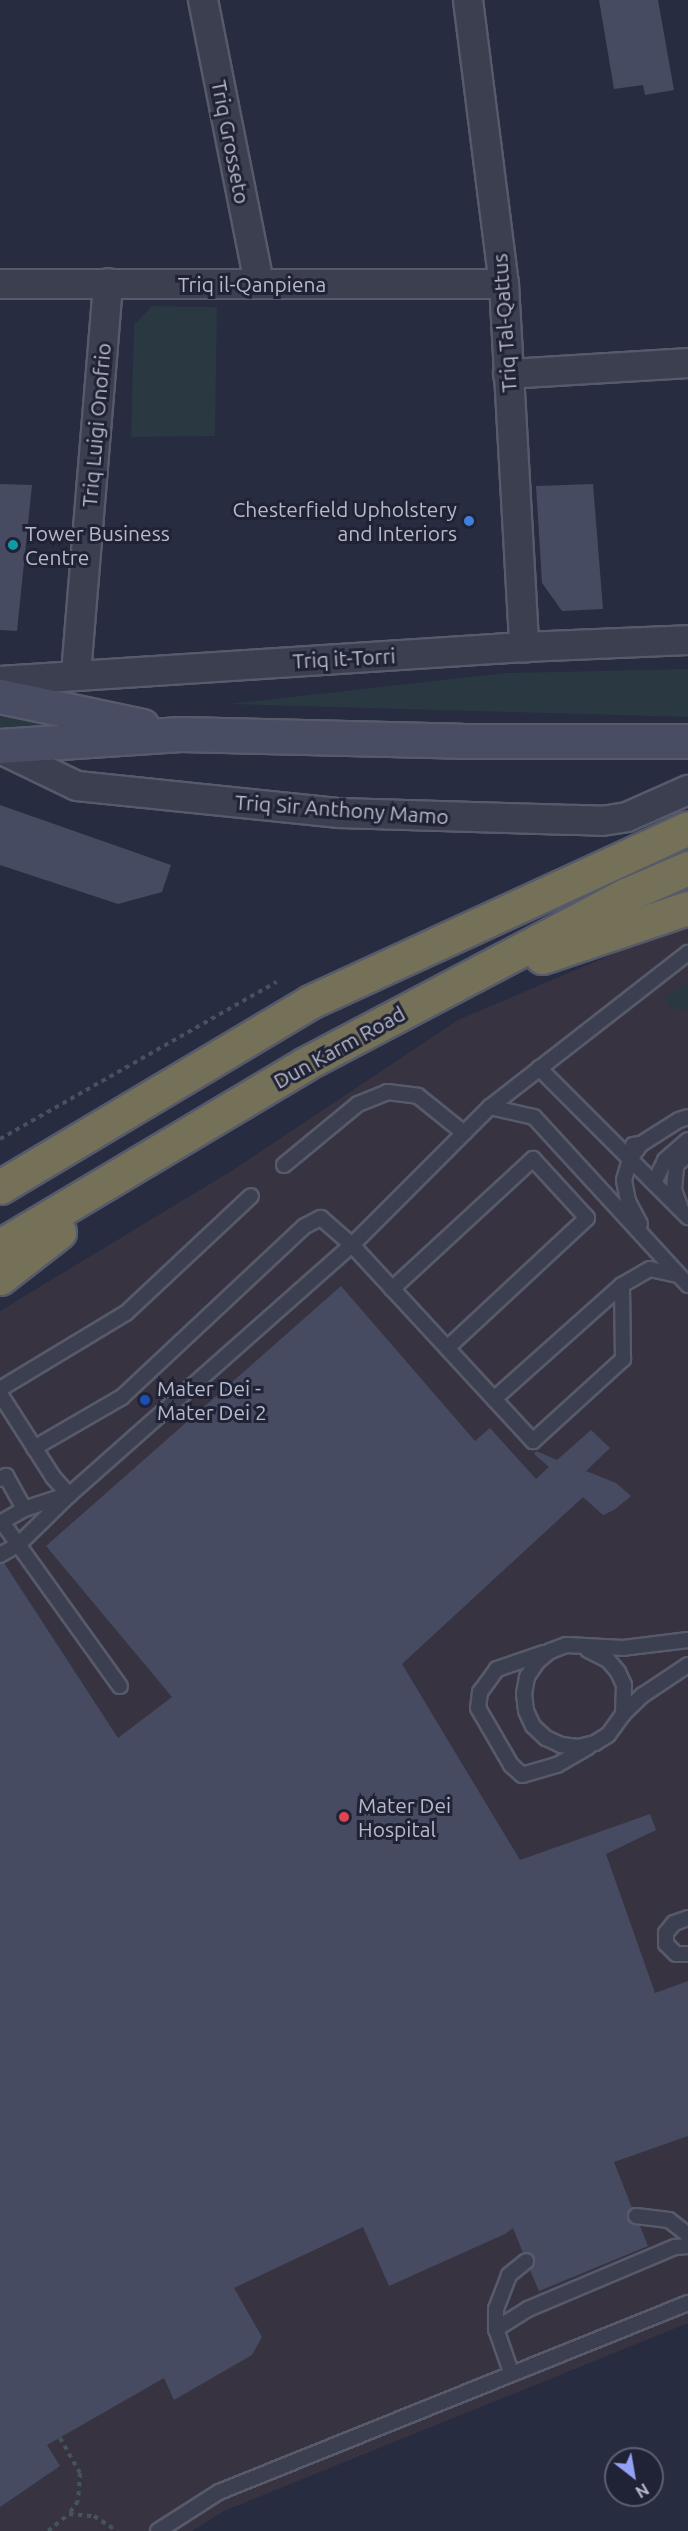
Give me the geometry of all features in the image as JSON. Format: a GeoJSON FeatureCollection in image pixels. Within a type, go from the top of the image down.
{"type":"FeatureCollection","features":[{"type":"Feature","properties":{"kind":"highway"},"geometry":{"type":"LineString","coordinates":[[0,1187],[310,1002],[688,828]]}},
{"type":"Feature","properties":{"kind":"highway","name":"Dun Karm Road"},"geometry":{"type":"LineString","coordinates":[[0,1246],[305,1064],[626,895],[688,868]]}},
{"type":"Feature","properties":{"kind":"highway"},"geometry":{"type":"LineString","coordinates":[[439,992],[688,908]]}},
{"type":"Feature","properties":{"kind":"highway"},"geometry":{"type":"LineString","coordinates":[[0,1163],[259,1012],[310,1002]]}},
{"type":"Feature","properties":{"kind":"highway"},"geometry":{"type":"LineString","coordinates":[[0,1278],[177,1141]]}},
{"type":"Feature","properties":{"kind":"main road"},"geometry":{"type":"LineString","coordinates":[[0,696],[181,734]]}},
{"type":"Feature","properties":{"kind":"main road","name":"Triq Sir Anthony Mamo"},"geometry":{"type":"LineString","coordinates":[[0,747],[181,734],[461,741],[688,741]]}},
{"type":"Feature","properties":{"kind":"street","name":"Triq Grosseto"},"geometry":{"type":"LineString","coordinates":[[203,0],[260,284]]}},
{"type":"Feature","properties":{"kind":"street","name":"Triq Tal-Qattus"},"geometry":{"type":"LineString","coordinates":[[468,0],[504,284],[524,647]]}},
{"type":"Feature","properties":{"kind":"street","name":"Triq Luigi Onofrio"},"geometry":{"type":"LineString","coordinates":[[76,674],[108,283]]}},
{"type":"Feature","properties":{"kind":"street","name":"Triq il-Qanpiena"},"geometry":{"type":"LineString","coordinates":[[0,284],[504,284]]}},
{"type":"Feature","properties":{"kind":"street"},"geometry":{"type":"LineString","coordinates":[[508,374],[688,363]]}},
{"type":"Feature","properties":{"kind":"street","name":"Triq it-Torri"},"geometry":{"type":"LineString","coordinates":[[0,681],[76,674],[524,647],[688,640]]}},
{"type":"Feature","properties":{"kind":"street","name":"Triq Sir Anthony Mamo"},"geometry":{"type":"LineString","coordinates":[[0,747],[77,786],[339,813],[602,821],[627,818],[688,790]]}},
{"type":"Feature","properties":{"kind":"lane"},"geometry":{"type":"LineString","coordinates":[[0,1555],[18,1544],[69,1495],[352,1245],[490,1107],[688,953]]}},
{"type":"Feature","properties":{"kind":"lane"},"geometry":{"type":"LineString","coordinates":[[539,1068],[685,1214]]}},
{"type":"Feature","properties":{"kind":"lane"},"geometry":{"type":"LineString","coordinates":[[284,1166],[358,1104],[387,1092],[417,1096],[464,1133]]}},
{"type":"Feature","properties":{"kind":"lane"},"geometry":{"type":"LineString","coordinates":[[490,1107],[534,1117],[683,1280]]}},
{"type":"Feature","properties":{"kind":"lane"},"geometry":{"type":"LineString","coordinates":[[650,1242],[628,1201],[624,1179],[630,1159],[641,1144],[679,1120],[688,1117]]}},
{"type":"Feature","properties":{"kind":"lane"},"geometry":{"type":"LineString","coordinates":[[611,1139],[628,1146],[641,1144]]}},
{"type":"Feature","properties":{"kind":"lane"},"geometry":{"type":"LineString","coordinates":[[654,1183],[664,1160],[688,1140]]}},
{"type":"Feature","properties":{"kind":"lane"},"geometry":{"type":"LineString","coordinates":[[685,1214],[674,1190],[676,1165],[688,1155]]}},
{"type":"Feature","properties":{"kind":"lane"},"geometry":{"type":"LineString","coordinates":[[392,1289],[533,1159],[587,1218],[447,1348]]}},
{"type":"Feature","properties":{"kind":"lane"},"geometry":{"type":"LineString","coordinates":[[0,1389],[126,1313],[251,1196]]}},
{"type":"Feature","properties":{"kind":"lane"},"geometry":{"type":"LineString","coordinates":[[34,1448],[122,1397],[305,1226],[321,1218],[352,1245],[533,1441],[623,1359],[622,1285]]}},
{"type":"Feature","properties":{"kind":"lane"},"geometry":{"type":"LineString","coordinates":[[495,1399],[622,1285],[650,1269],[683,1280]]}},
{"type":"Feature","properties":{"kind":"lane"},"geometry":{"type":"LineString","coordinates":[[0,1394],[34,1448],[69,1495]]}},
{"type":"Feature","properties":{"kind":"lane"},"geometry":{"type":"LineString","coordinates":[[0,1479],[6,1476],[24,1509]]}},
{"type":"Feature","properties":{"kind":"lane"},"geometry":{"type":"LineString","coordinates":[[69,1495],[24,1509],[1,1522],[120,1686]]}},
{"type":"Feature","properties":{"kind":"lane"},"geometry":{"type":"LineString","coordinates":[[576,1647],[623,1648],[688,1640]]}},
{"type":"Feature","properties":{"kind":"lane"},"geometry":{"type":"LineString","coordinates":[[623,1714],[624,1685],[618,1672],[596,1652],[566,1645],[497,1669],[480,1692],[478,1708],[511,1765],[522,1775],[557,1765],[608,1735],[623,1714],[644,1695],[688,1665]]}},
{"type":"Feature","properties":{"kind":"lane"},"geometry":{"type":"LineString","coordinates":[[550,1651],[537,1662],[527,1677],[524,1694],[526,1711],[533,1726],[546,1738],[561,1745],[578,1747],[595,1743]]}},
{"type":"Feature","properties":{"kind":"lane"},"geometry":{"type":"LineString","coordinates":[[688,1918],[674,1923],[666,1933],[666,1944],[676,1954],[688,1954]]}},
{"type":"Feature","properties":{"kind":"lane"},"geometry":{"type":"LineString","coordinates":[[636,2216],[669,2220],[688,2235]]}},
{"type":"Feature","properties":{"kind":"lane"},"geometry":{"type":"LineString","coordinates":[[496,2329],[528,2309],[675,2247],[688,2246]]}},
{"type":"Feature","properties":{"kind":"lane"},"geometry":{"type":"LineString","coordinates":[[511,2372],[496,2329],[496,2309],[509,2275],[526,2261]]}},
{"type":"Feature","properties":{"kind":"lane"},"geometry":{"type":"LineString","coordinates":[[158,2531],[219,2492],[511,2372],[688,2303]]}},
{"type":"Feature","properties":{"kind":"path"},"geometry":{"type":"LineString","coordinates":[[48,2531],[69,2514],[78,2501],[80,2473],[60,2438]]}},
{"type":"Feature","properties":{"kind":"path"},"geometry":{"type":"LineString","coordinates":[[69,2514],[94,2516],[117,2531]]}},
{"type":"Feature","properties":{"kind":"shaded area"},"geometry":{"type":"Polygon","coordinates":[[[152,306],[217,307],[215,436],[131,437],[134,325],[152,306]]]}},
{"type":"Feature","properties":{"kind":"shaded area"},"geometry":{"type":"Polygon","coordinates":[[[688,669],[688,717],[230,704],[505,673],[688,669]]]}},
{"type":"Feature","properties":{"kind":"shaded area"},"geometry":{"type":"Polygon","coordinates":[[[0,716],[42,718],[41,730],[0,728],[0,716]]]}},
{"type":"Feature","properties":{"kind":"shaded area","name":"Mater Dei Hospital"},"geometry":{"type":"Polygon","coordinates":[[[688,922],[688,2323],[224,2511],[192,2531],[0,2531],[0,1311],[233,1170],[458,1020],[688,922]]]}},
{"type":"Feature","properties":{"kind":"shaded area"},"geometry":{"type":"Polygon","coordinates":[[[688,983],[688,1010],[672,1009],[664,998],[688,983]]]}},
{"type":"Feature","properties":{"kind":"building"},"geometry":{"type":"Polygon","coordinates":[[[599,0],[658,0],[674,90],[645,95],[643,85],[614,89],[599,0]]]}},
{"type":"Feature","properties":{"kind":"building","name":"Tower Business Centre"},"geometry":{"type":"Polygon","coordinates":[[[0,484],[32,485],[17,631],[0,630],[0,484]]]}},
{"type":"Feature","properties":{"kind":"building"},"geometry":{"type":"Polygon","coordinates":[[[593,484],[603,609],[562,611],[542,583],[536,486],[593,484]]]}},
{"type":"Feature","properties":{"kind":"building"},"geometry":{"type":"Polygon","coordinates":[[[0,805],[171,865],[162,892],[118,904],[0,865],[0,805]]]}},
{"type":"Feature","properties":{"kind":"building","name":"Mater Dei Hospital"},"geometry":{"type":"Polygon","coordinates":[[[341,1286],[475,1441],[490,1428],[536,1479],[549,1467],[534,1454],[536,1451],[557,1460],[591,1430],[610,1448],[586,1471],[616,1483],[631,1496],[614,1510],[603,1515],[583,1497],[402,1664],[520,1860],[650,1814],[656,1830],[606,1854],[655,1993],[688,1981],[688,2136],[614,2162],[632,2208],[628,2219],[631,2223],[640,2226],[648,2246],[539,2291],[530,2270],[535,2259],[530,2253],[523,2253],[513,2228],[505,2234],[389,2286],[363,2227],[234,2288],[262,2337],[252,2355],[174,2400],[164,2378],[47,2445],[60,2466],[0,2507],[0,1564],[4,1563],[118,1738],[172,1697],[46,1546],[341,1286]]]}},
{"type":"Feature","properties":{"kind":"place","name":"Chesterfield Upholstery and Interiors"},"geometry":{"type":"Point","coordinates":[469,521]}},
{"type":"Feature","properties":{"kind":"place","name":"Tower Business Centre"},"geometry":{"type":"Point","coordinates":[13,545]}},
{"type":"Feature","properties":{"kind":"place","name":"Mater Dei - Mater Dei 2"},"geometry":{"type":"Point","coordinates":[145,1400]}},
{"type":"Feature","properties":{"kind":"place","name":"Mater Dei Hospital"},"geometry":{"type":"Point","coordinates":[344,1817]}}]}
